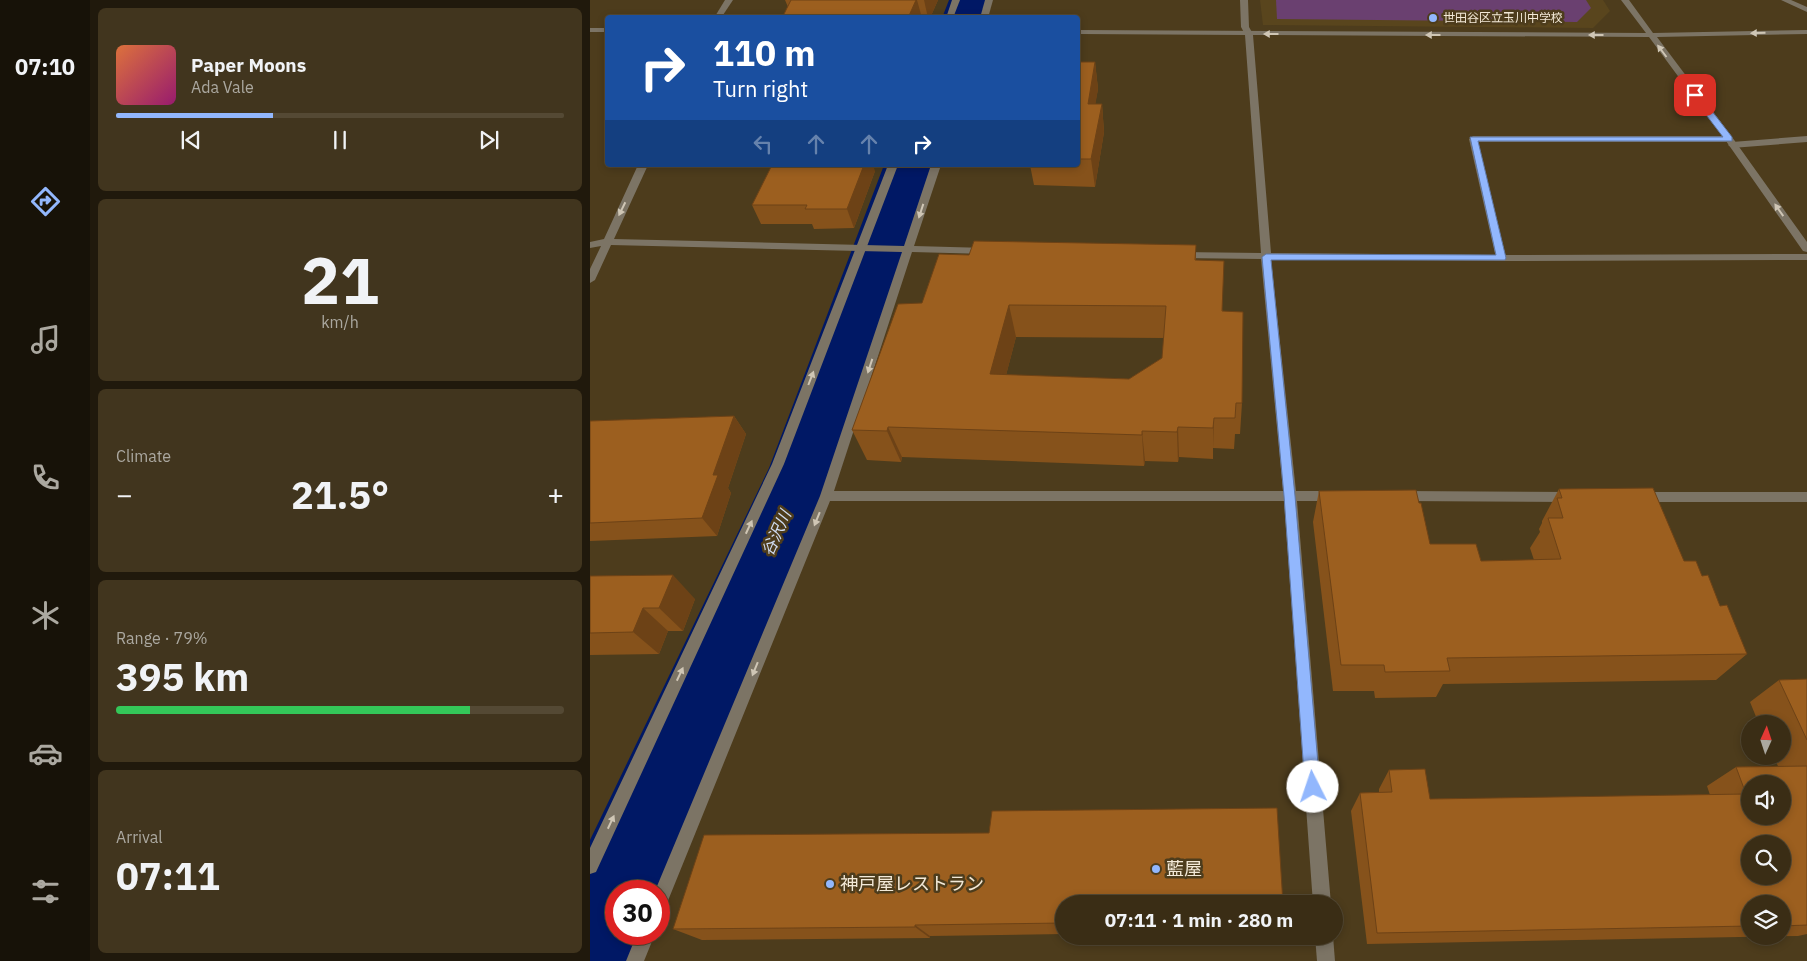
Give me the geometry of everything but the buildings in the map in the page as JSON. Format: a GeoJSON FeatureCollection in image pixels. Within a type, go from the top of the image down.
{"type":"FeatureCollection","features":[{"type":"Feature","properties":{"kind":"street"},"geometry":{"type":"LineString","coordinates":[[719,15],[729,0]]}},
{"type":"Feature","properties":{"kind":"street"},"geometry":{"type":"LineString","coordinates":[[950,15],[956,0]]}},
{"type":"Feature","properties":{"kind":"street"},"geometry":{"type":"LineString","coordinates":[[985,15],[989,0]]}},
{"type":"Feature","properties":{"kind":"street"},"geometry":{"type":"LineString","coordinates":[[1244,0],[1266,257],[1290,496],[1321,895]]}},
{"type":"Feature","properties":{"kind":"street"},"geometry":{"type":"LineString","coordinates":[[1625,0],[1650,36],[1731,142],[1807,249]]}},
{"type":"Feature","properties":{"kind":"street"},"geometry":{"type":"LineString","coordinates":[[1785,0],[1807,10]]}},
{"type":"Feature","properties":{"kind":"street"},"geometry":{"type":"LineString","coordinates":[[590,30],[605,30]]}},
{"type":"Feature","properties":{"kind":"street"},"geometry":{"type":"LineString","coordinates":[[1080,32],[1650,36],[1807,32]]}},
{"type":"Feature","properties":{"kind":"street"},"geometry":{"type":"LineString","coordinates":[[1501,258],[1473,139],[1731,142],[1807,139]]}},
{"type":"Feature","properties":{"kind":"street"},"geometry":{"type":"LineString","coordinates":[[590,280],[642,167]]}},
{"type":"Feature","properties":{"kind":"street"},"geometry":{"type":"LineString","coordinates":[[590,866],[778,464],[892,167]]}},
{"type":"Feature","properties":{"kind":"street"},"geometry":{"type":"LineString","coordinates":[[668,880],[826,496],[935,167]]}},
{"type":"Feature","properties":{"kind":"street"},"geometry":{"type":"LineString","coordinates":[[590,245],[606,242],[998,251]]}},
{"type":"Feature","properties":{"kind":"street"},"geometry":{"type":"LineString","coordinates":[[1167,255],[1501,258],[1807,257]]}},
{"type":"Feature","properties":{"kind":"street"},"geometry":{"type":"LineString","coordinates":[[826,496],[1344,496]]}},
{"type":"Feature","properties":{"kind":"street"},"geometry":{"type":"LineString","coordinates":[[1384,496],[1581,496]]}},
{"type":"Feature","properties":{"kind":"street"},"geometry":{"type":"LineString","coordinates":[[1630,497],[1807,497]]}},
{"type":"Feature","properties":{"kind":"street"},"geometry":{"type":"LineString","coordinates":[[634,961],[641,945]]}},
{"type":"Feature","properties":{"kind":"street"},"geometry":{"type":"LineString","coordinates":[[1325,945],[1326,961]]}},
{"type":"Feature","properties":{"kind":"shaded area","name":"世田谷区立玉川中学校"},"geometry":{"type":"Polygon","coordinates":[[[1260,0],[1603,0],[1610,11],[1593,28],[1263,25],[1260,0]]]}},
{"type":"Feature","properties":{"kind":"shaded area","name":"世田谷区立玉川中学校"},"geometry":{"type":"Polygon","coordinates":[[[1276,0],[1586,0],[1591,8],[1577,22],[1277,19],[1276,0]]]}},
{"type":"Feature","properties":{"kind":"waterway","name":"谷沢川"},"geometry":{"type":"LineString","coordinates":[[965,15],[970,0]]}},
{"type":"Feature","properties":{"kind":"waterway","name":"谷沢川"},"geometry":{"type":"LineString","coordinates":[[623,880],[805,468],[910,167]]}},
{"type":"Feature","properties":{"kind":"waterway","name":"谷沢川"},"geometry":{"type":"LineString","coordinates":[[590,955],[605,921]]}},
{"type":"Feature","properties":{"kind":"place","name":"世田谷区立玉川中学校"},"geometry":{"type":"Point","coordinates":[1433,18]}},
{"type":"Feature","properties":{"kind":"place","name":"藍屋"},"geometry":{"type":"Point","coordinates":[1156,869]}},
{"type":"Feature","properties":{"kind":"place","name":"神戸屋レストラン"},"geometry":{"type":"Point","coordinates":[830,884]}},
{"type":"Feature","properties":{"kind":"route"},"geometry":{"type":"LineString","coordinates":[[1313,787],[1290,496],[1266,257],[1501,258],[1473,139],[1729,139],[1695,95]]}}]}
